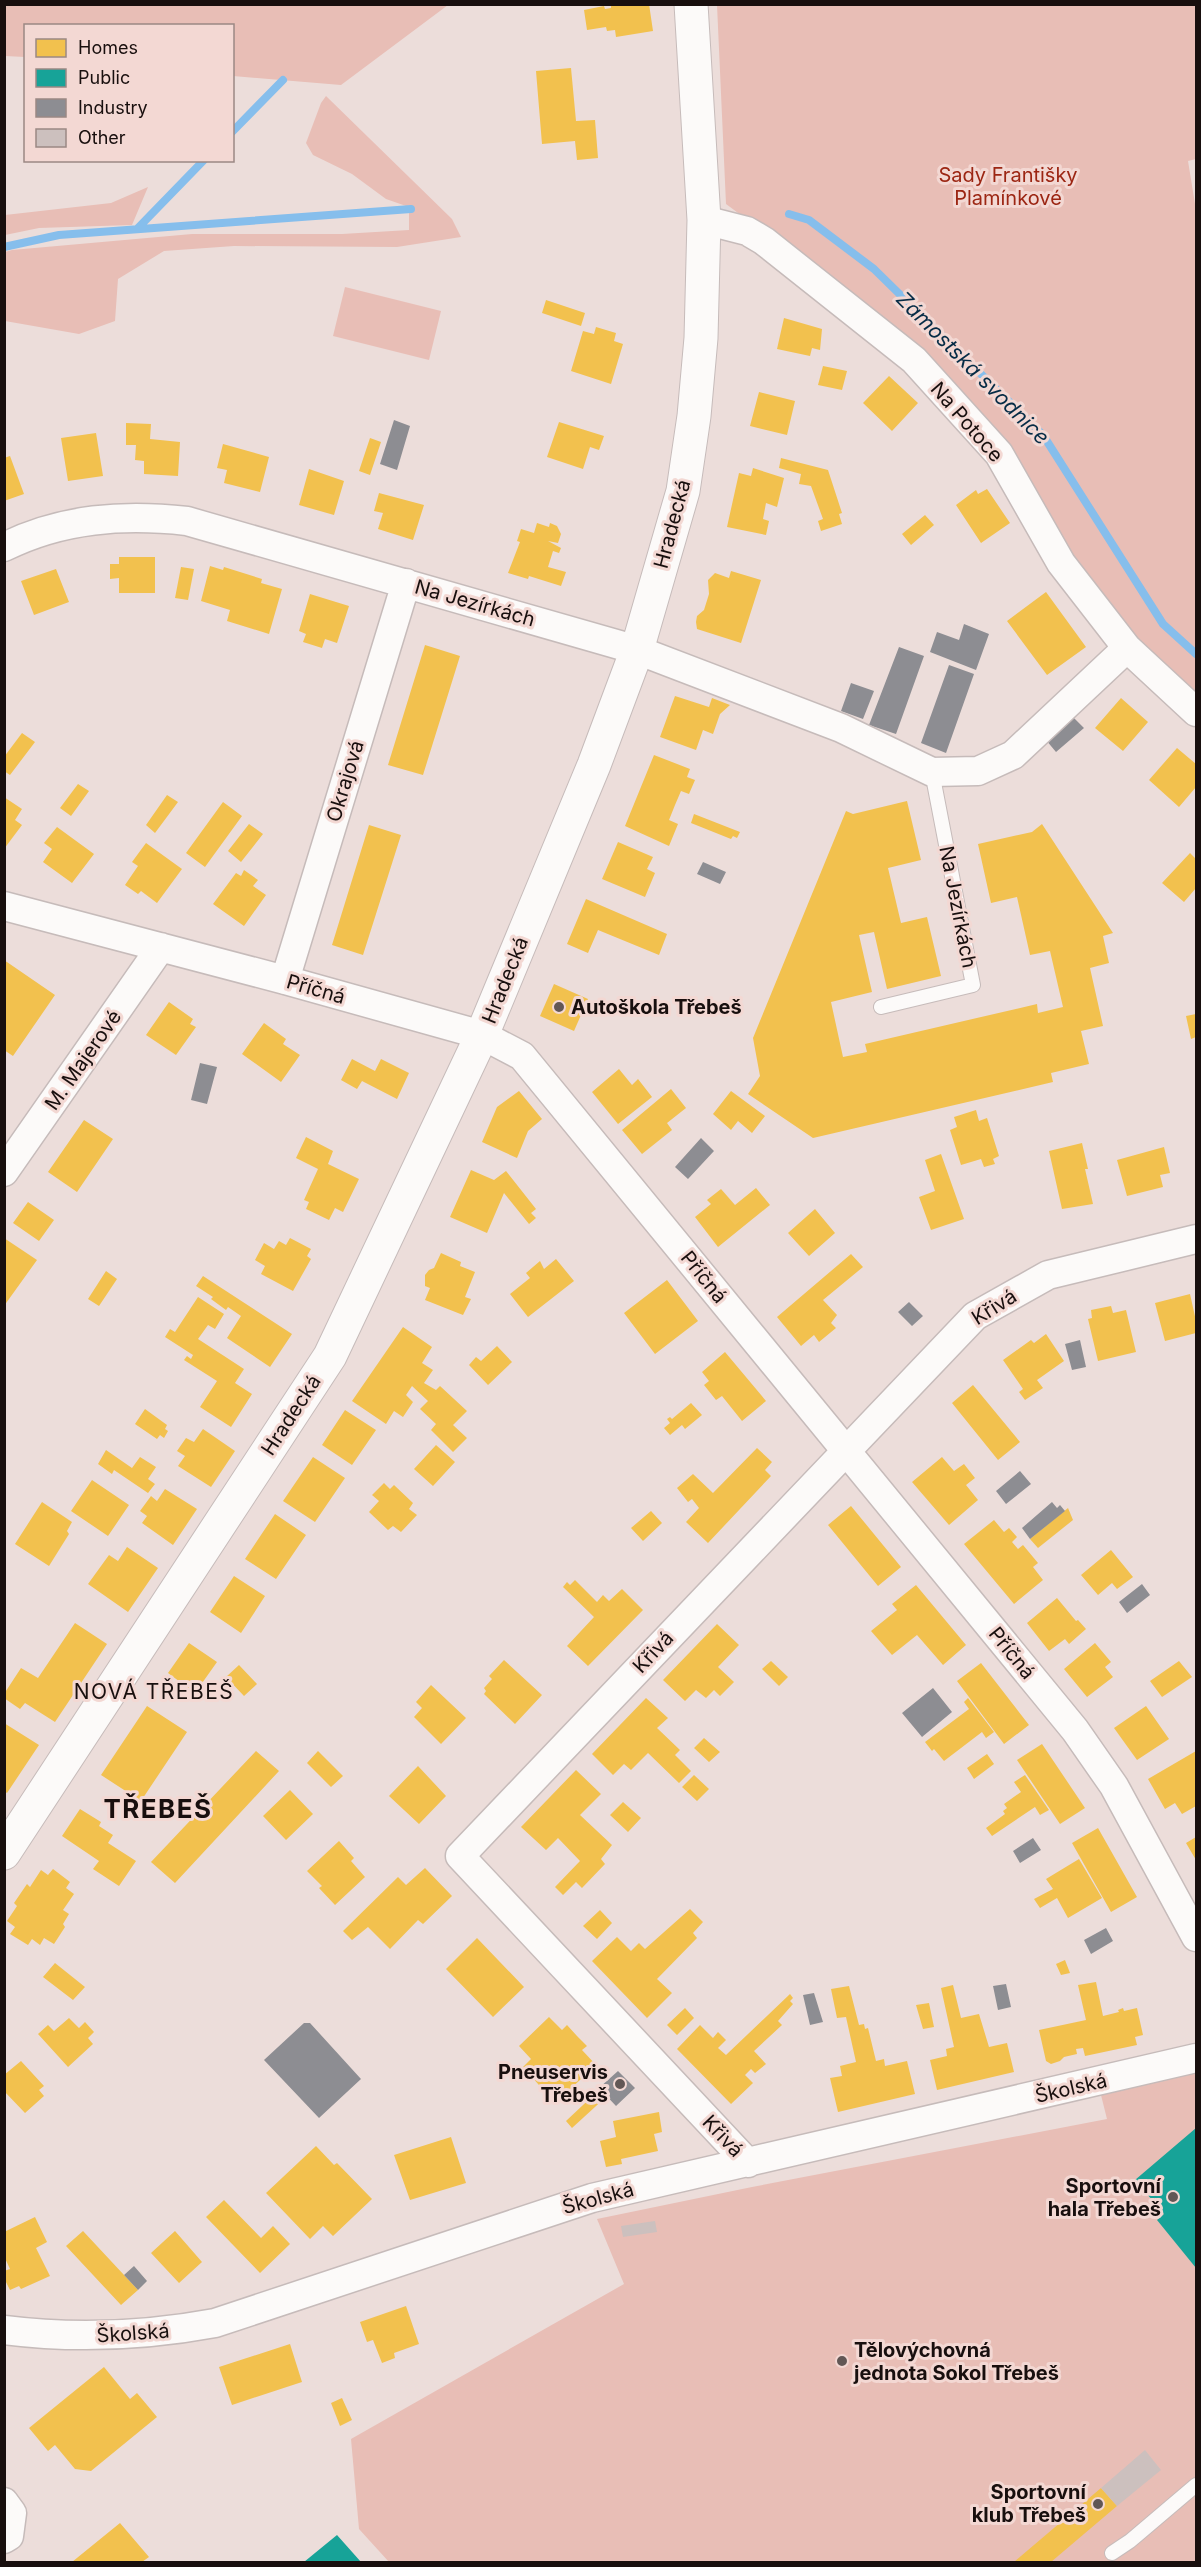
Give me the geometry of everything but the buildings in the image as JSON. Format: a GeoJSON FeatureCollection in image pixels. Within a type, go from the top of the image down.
{"type":"FeatureCollection","features":[{"type":"Feature","properties":{"kind":"street","name":"Hradecká"},"geometry":{"type":"LineString","coordinates":[[4,1853],[330,1356],[482,1035],[594,765],[637,650],[683,491],[694,416],[701,338],[704,220],[691,4]]}},
{"type":"Feature","properties":{"kind":"street","name":"Na Potoce"},"geometry":{"type":"LineString","coordinates":[[704,220],[747,231],[764,240],[914,360],[999,454],[1060,563],[1127,648],[1197,712]]}},
{"type":"Feature","properties":{"kind":"street","name":"Na Jezírkách"},"geometry":{"type":"LineString","coordinates":[[4,547],[48,529],[76,522],[110,517],[147,516],[187,520],[637,650],[842,728],[932,772],[978,771],[1013,756],[1127,648]]}},
{"type":"Feature","properties":{"kind":"street","name":"Okrajová"},"geometry":{"type":"LineString","coordinates":[[285,980],[406,583]]}},
{"type":"Feature","properties":{"kind":"street","name":"Příčná"},"geometry":{"type":"LineString","coordinates":[[4,906],[482,1035],[522,1056],[1075,1731],[1114,1785],[1197,1937]]}},
{"type":"Feature","properties":{"kind":"street","name":"M. Majerové"},"geometry":{"type":"LineString","coordinates":[[4,1172],[161,947]]}},
{"type":"Feature","properties":{"kind":"street","name":"Křivá"},"geometry":{"type":"LineString","coordinates":[[748,2163],[460,1856],[975,1316],[1048,1275],[1197,1239]]}},
{"type":"Feature","properties":{"kind":"street","name":"Školská"},"geometry":{"type":"LineString","coordinates":[[5,2335],[108,2337],[165,2332],[215,2323],[592,2198],[1197,2058]]}},
{"type":"Feature","properties":{"kind":"street"},"geometry":{"type":"LineString","coordinates":[[4,2502],[12,2513],[9,2536],[4,2539]]}},
{"type":"Feature","properties":{"kind":"lane","name":"Na Jezírkách"},"geometry":{"type":"LineString","coordinates":[[881,1007],[973,985],[932,772]]}},
{"type":"Feature","properties":{"kind":"lane"},"geometry":{"type":"LineString","coordinates":[[1112,2553],[1131,2541],[1197,2485]]}},
{"type":"Feature","properties":{"kind":"green space"},"geometry":{"type":"Polygon","coordinates":[[[5,4],[448,5],[341,85],[234,76],[234,24],[24,24],[24,57],[5,56],[5,4]]]}},
{"type":"Feature","properties":{"kind":"green space","name":"Sady Františky Plamínkové"},"geometry":{"type":"Polygon","coordinates":[[[717,5],[1196,5],[1196,159],[1188,161],[1196,210],[1196,698],[1141,648],[905,337],[726,204],[717,5]]]}},
{"type":"Feature","properties":{"kind":"green space"},"geometry":{"type":"Polygon","coordinates":[[[326,96],[452,219],[461,237],[397,247],[234,246],[164,251],[118,279],[115,321],[79,334],[5,321],[5,252],[12,250],[192,234],[342,234],[409,230],[409,207],[386,199],[352,174],[313,155],[306,143],[321,103],[326,96]]]}},
{"type":"Feature","properties":{"kind":"green space"},"geometry":{"type":"Polygon","coordinates":[[[148,187],[132,225],[39,228],[5,235],[5,215],[111,203],[148,187]]]}},
{"type":"Feature","properties":{"kind":"green space"},"geometry":{"type":"Polygon","coordinates":[[[345,287],[441,311],[429,360],[333,336],[345,287]]]}},
{"type":"Feature","properties":{"kind":"green space","name":"Tělovýchovná jednota Sokol Třebeš"},"geometry":{"type":"Polygon","coordinates":[[[1196,2068],[1196,2562],[389,2562],[359,2529],[351,2439],[624,2284],[597,2219],[1107,2119],[1101,2095],[1196,2068]]]}},
{"type":"Feature","properties":{"kind":"waterway"},"geometry":{"type":"LineString","coordinates":[[234,130],[283,80]]}},
{"type":"Feature","properties":{"kind":"waterway"},"geometry":{"type":"LineString","coordinates":[[137,229],[202,162]]}},
{"type":"Feature","properties":{"kind":"waterway"},"geometry":{"type":"LineString","coordinates":[[4,247],[59,235],[411,209]]}},
{"type":"Feature","properties":{"kind":"waterway","name":"Zámostská svodnice"},"geometry":{"type":"LineString","coordinates":[[789,214],[809,220],[874,269],[1043,435],[1163,624],[1196,654]]}},
{"type":"Feature","properties":{"kind":"place","name":"Autoškola Třebeš"},"geometry":{"type":"Point","coordinates":[559,1007]}},
{"type":"Feature","properties":{"kind":"place","name":"Pneuservis Třebeš"},"geometry":{"type":"Point","coordinates":[620,2084]}},
{"type":"Feature","properties":{"kind":"place","name":"Sportovní hala Třebeš"},"geometry":{"type":"Point","coordinates":[1173,2197]}},
{"type":"Feature","properties":{"kind":"place","name":"Tělovýchovná jednota Sokol Třebeš"},"geometry":{"type":"Point","coordinates":[842,2361]}},
{"type":"Feature","properties":{"kind":"place","name":"Sportovní klub Třebeš"},"geometry":{"type":"Point","coordinates":[1098,2504]}},
{"type":"Feature","properties":{"kind":"district","name":"NOVÁ TŘEBEŠ"},"geometry":{"type":"Point","coordinates":[154,1691]}},
{"type":"Feature","properties":{"kind":"district","name":"TŘEBEŠ"},"geometry":{"type":"Point","coordinates":[158,1808]}}]}
